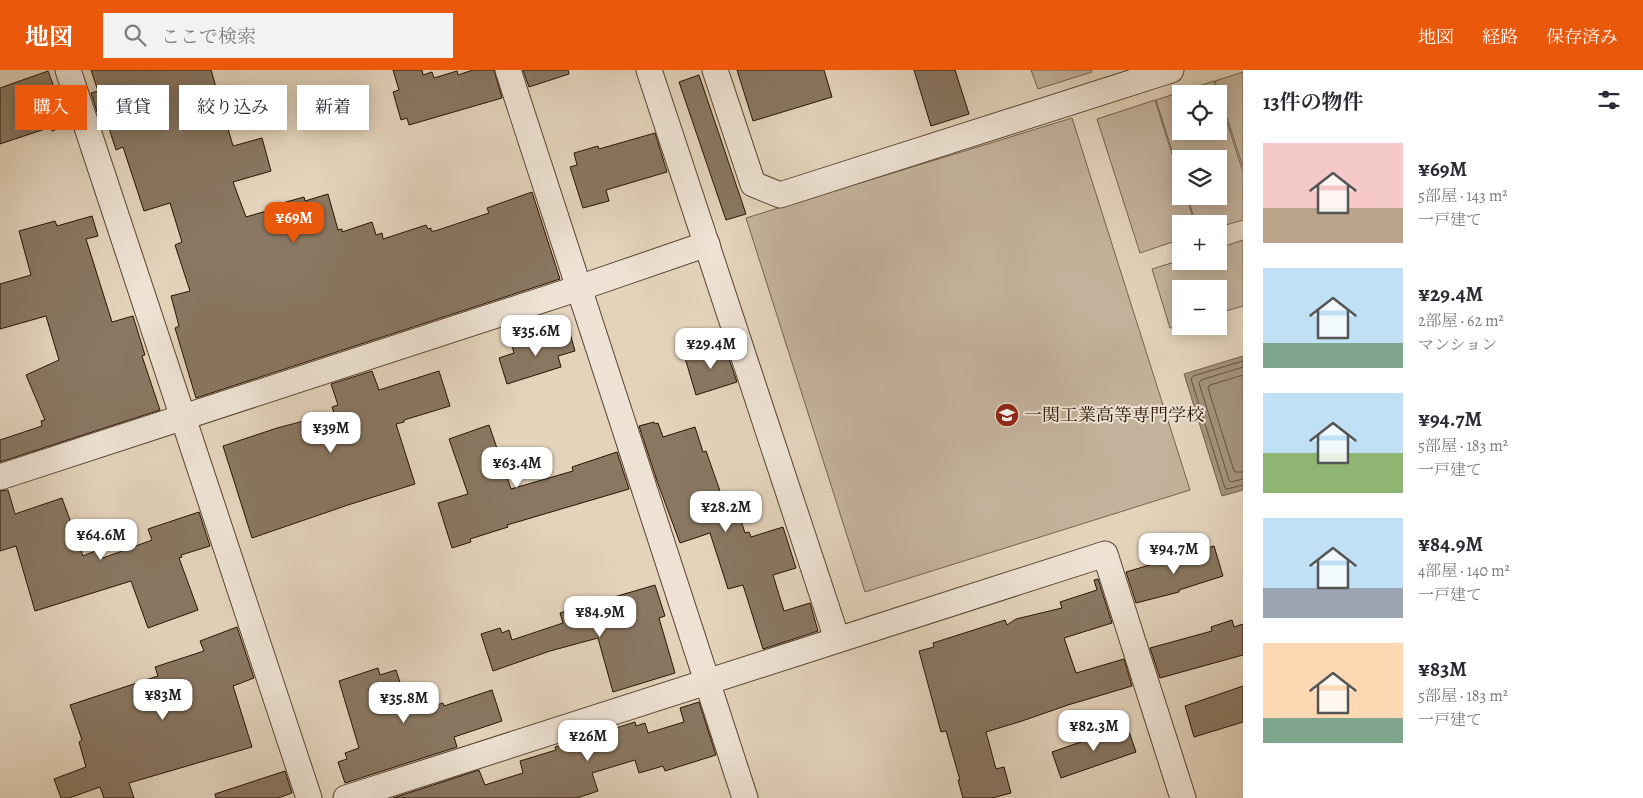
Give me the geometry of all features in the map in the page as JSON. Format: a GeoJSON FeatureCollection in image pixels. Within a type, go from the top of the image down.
{"type":"FeatureCollection","features":[{"type":"Feature","properties":{"kind":"street"},"geometry":{"type":"LineString","coordinates":[[68,70],[182,418],[310,798]]}},
{"type":"Feature","properties":{"kind":"street"},"geometry":{"type":"LineString","coordinates":[[508,70],[745,798]]}},
{"type":"Feature","properties":{"kind":"street"},"geometry":{"type":"LineString","coordinates":[[649,70],[837,639]]}},
{"type":"Feature","properties":{"kind":"street"},"geometry":{"type":"LineString","coordinates":[[715,70],[753,184],[780,195],[1171,70]]}},
{"type":"Feature","properties":{"kind":"street"},"geometry":{"type":"LineString","coordinates":[[0,477],[579,288],[707,244]]}},
{"type":"Feature","properties":{"kind":"street"},"geometry":{"type":"LineString","coordinates":[[346,798],[1105,554],[1183,798]]}},
{"type":"Feature","properties":{"kind":"shaded area"},"geometry":{"type":"Polygon","coordinates":[[[1031,70],[1091,70],[1092,72],[1038,89],[1031,70]]]}},
{"type":"Feature","properties":{"kind":"shaded area"},"geometry":{"type":"Polygon","coordinates":[[[1243,72],[1243,167],[1227,118],[1227,85],[1216,85],[1215,81],[1243,72]]]}},
{"type":"Feature","properties":{"kind":"shaded area"},"geometry":{"type":"Polygon","coordinates":[[[1214,81],[1215,85],[1202,85],[1214,81]]]}},
{"type":"Feature","properties":{"kind":"shaded area"},"geometry":{"type":"Polygon","coordinates":[[[1172,95],[1172,140],[1227,140],[1227,122],[1243,172],[1243,220],[1227,225],[1227,215],[1193,215],[1190,205],[1227,205],[1227,150],[1172,151],[1156,100],[1172,95]]]}},
{"type":"Feature","properties":{"kind":"shaded area"},"geometry":{"type":"Polygon","coordinates":[[[1155,100],[1172,154],[1172,205],[1189,205],[1192,215],[1172,215],[1172,242],[1140,253],[1097,119],[1155,100]]]}},
{"type":"Feature","properties":{"kind":"shaded area"},"geometry":{"type":"Polygon","coordinates":[[[1072,118],[1190,490],[865,592],[746,218],[1072,118]]]}},
{"type":"Feature","properties":{"kind":"shaded area"},"geometry":{"type":"Polygon","coordinates":[[[1243,240],[1243,306],[1227,311],[1227,280],[1172,280],[1172,327],[1170,328],[1152,269],[1172,263],[1172,270],[1227,270],[1227,245],[1243,240]]]}},
{"type":"Feature","properties":{"kind":"water"},"geometry":{"type":"Polygon","coordinates":[[[1243,356],[1243,490],[1222,496],[1184,374],[1243,356]]]}},
{"type":"Feature","properties":{"kind":"building"},"geometry":{"type":"Polygon","coordinates":[[[91,70],[211,70],[215,85],[179,85],[179,130],[228,130],[233,146],[262,138],[271,171],[233,182],[246,217],[280,207],[279,204],[304,197],[305,201],[328,194],[338,230],[342,229],[342,232],[372,222],[376,235],[382,233],[383,239],[426,225],[428,229],[431,228],[431,231],[435,231],[489,213],[487,208],[532,192],[560,279],[196,398],[175,328],[179,326],[171,296],[190,291],[175,245],[182,242],[170,203],[144,211],[123,147],[116,150],[110,130],[169,130],[169,85],[97,85],[97,88],[91,70]]]}},
{"type":"Feature","properties":{"kind":"building"},"geometry":{"type":"Polygon","coordinates":[[[393,70],[422,70],[423,75],[432,72],[434,78],[457,71],[458,75],[473,70],[494,70],[502,98],[409,125],[407,118],[401,120],[393,92],[399,90],[393,70]]]}},
{"type":"Feature","properties":{"kind":"building"},"geometry":{"type":"Polygon","coordinates":[[[523,70],[568,70],[569,74],[529,87],[523,70]]]}},
{"type":"Feature","properties":{"kind":"building"},"geometry":{"type":"Polygon","coordinates":[[[737,70],[824,70],[832,97],[753,121],[737,70]]]}},
{"type":"Feature","properties":{"kind":"building"},"geometry":{"type":"Polygon","coordinates":[[[914,70],[955,70],[969,114],[931,126],[914,70]]]}},
{"type":"Feature","properties":{"kind":"building"},"geometry":{"type":"Polygon","coordinates":[[[48,71],[53,85],[15,85],[15,130],[42,130],[0,144],[0,88],[48,71]]]}},
{"type":"Feature","properties":{"kind":"building"},"geometry":{"type":"Polygon","coordinates":[[[699,75],[746,214],[726,220],[679,82],[699,75]]]}},
{"type":"Feature","properties":{"kind":"building"},"geometry":{"type":"Polygon","coordinates":[[[97,91],[97,112],[91,93],[97,91]]]}},
{"type":"Feature","properties":{"kind":"building"},"geometry":{"type":"Polygon","coordinates":[[[655,133],[667,172],[606,190],[609,201],[583,208],[570,167],[577,165],[574,153],[598,146],[599,149],[655,133]]]}},
{"type":"Feature","properties":{"kind":"building"},"geometry":{"type":"Polygon","coordinates":[[[92,216],[98,236],[86,239],[112,322],[133,316],[145,355],[142,356],[160,410],[0,462],[0,440],[42,426],[41,421],[45,420],[26,375],[59,360],[46,316],[0,329],[0,284],[31,275],[19,231],[55,221],[57,226],[92,216]]]}},
{"type":"Feature","properties":{"kind":"building"},"geometry":{"type":"Polygon","coordinates":[[[570,333],[575,351],[558,356],[561,367],[507,384],[499,358],[514,353],[512,346],[551,334],[552,338],[570,333]]]}},
{"type":"Feature","properties":{"kind":"building"},"geometry":{"type":"Polygon","coordinates":[[[723,346],[737,382],[696,395],[685,358],[723,346]]]}},
{"type":"Feature","properties":{"kind":"building"},"geometry":{"type":"Polygon","coordinates":[[[372,371],[379,390],[439,371],[450,406],[396,424],[415,484],[252,538],[223,446],[277,428],[334,413],[332,407],[338,405],[331,384],[372,371]]]}},
{"type":"Feature","properties":{"kind":"building"},"geometry":{"type":"Polygon","coordinates":[[[654,422],[655,424],[658,423],[663,437],[695,427],[703,452],[706,451],[728,514],[738,511],[745,533],[749,532],[751,537],[783,527],[796,568],[773,575],[784,611],[810,603],[818,631],[763,649],[743,585],[728,589],[710,533],[680,543],[639,426],[654,422]]]}},
{"type":"Feature","properties":{"kind":"building"},"geometry":{"type":"Polygon","coordinates":[[[489,425],[511,489],[573,471],[572,467],[617,452],[629,489],[507,525],[508,527],[470,539],[471,542],[452,548],[438,503],[468,494],[449,439],[489,425]]]}},
{"type":"Feature","properties":{"kind":"building"},"geometry":{"type":"Polygon","coordinates":[[[8,490],[15,514],[62,498],[83,556],[100,549],[103,558],[152,540],[148,529],[199,512],[210,546],[181,555],[182,557],[179,558],[198,610],[148,628],[131,581],[35,611],[16,546],[0,551],[0,491],[8,490]]]}},
{"type":"Feature","properties":{"kind":"building"},"geometry":{"type":"Polygon","coordinates":[[[1214,546],[1223,576],[1179,590],[1179,592],[1136,603],[1126,572],[1214,546]]]}},
{"type":"Feature","properties":{"kind":"building"},"geometry":{"type":"Polygon","coordinates":[[[1098,579],[1112,623],[1064,638],[1076,673],[1124,659],[1132,686],[986,732],[996,769],[1004,767],[1011,793],[992,798],[963,798],[958,780],[960,780],[946,731],[941,732],[919,651],[934,647],[933,643],[1005,620],[1007,625],[1016,619],[1062,608],[1060,602],[1097,590],[1094,580],[1098,579]]]}},
{"type":"Feature","properties":{"kind":"building"},"geometry":{"type":"Polygon","coordinates":[[[655,585],[665,616],[659,618],[675,673],[613,692],[598,638],[550,651],[493,671],[481,634],[500,628],[502,633],[509,630],[512,640],[563,623],[560,613],[655,585]]]}},
{"type":"Feature","properties":{"kind":"building"},"geometry":{"type":"Polygon","coordinates":[[[1232,620],[1234,627],[1243,624],[1243,655],[1160,678],[1150,648],[1212,631],[1211,627],[1232,620]]]}},
{"type":"Feature","properties":{"kind":"building"},"geometry":{"type":"Polygon","coordinates":[[[237,627],[254,678],[233,686],[252,747],[129,783],[134,798],[104,798],[100,787],[69,798],[61,798],[54,779],[86,767],[79,742],[82,740],[70,705],[158,676],[155,667],[204,651],[200,641],[237,627]]]}},
{"type":"Feature","properties":{"kind":"building"},"geometry":{"type":"Polygon","coordinates":[[[378,668],[380,675],[396,670],[410,713],[443,703],[444,706],[492,690],[502,721],[454,737],[457,747],[345,783],[338,762],[347,759],[345,753],[359,748],[339,681],[378,668]]]}},
{"type":"Feature","properties":{"kind":"building"},"geometry":{"type":"Polygon","coordinates":[[[1243,686],[1243,722],[1194,737],[1185,706],[1243,686]]]}},
{"type":"Feature","properties":{"kind":"building"},"geometry":{"type":"Polygon","coordinates":[[[699,702],[716,755],[665,771],[663,766],[639,773],[635,760],[592,773],[598,791],[577,798],[393,798],[479,770],[485,785],[523,773],[520,761],[556,750],[555,747],[635,722],[636,726],[645,723],[648,733],[684,722],[680,708],[699,702]]]}},
{"type":"Feature","properties":{"kind":"building"},"geometry":{"type":"Polygon","coordinates":[[[1127,726],[1136,752],[1061,778],[1052,752],[1127,726]]]}},
{"type":"Feature","properties":{"kind":"building"},"geometry":{"type":"Polygon","coordinates":[[[285,771],[292,793],[278,798],[216,798],[215,794],[285,771]]]}},
{"type":"Feature","properties":{"kind":"place","name":"一関工業高等専門学校"},"geometry":{"type":"Point","coordinates":[1007,415]}}]}
